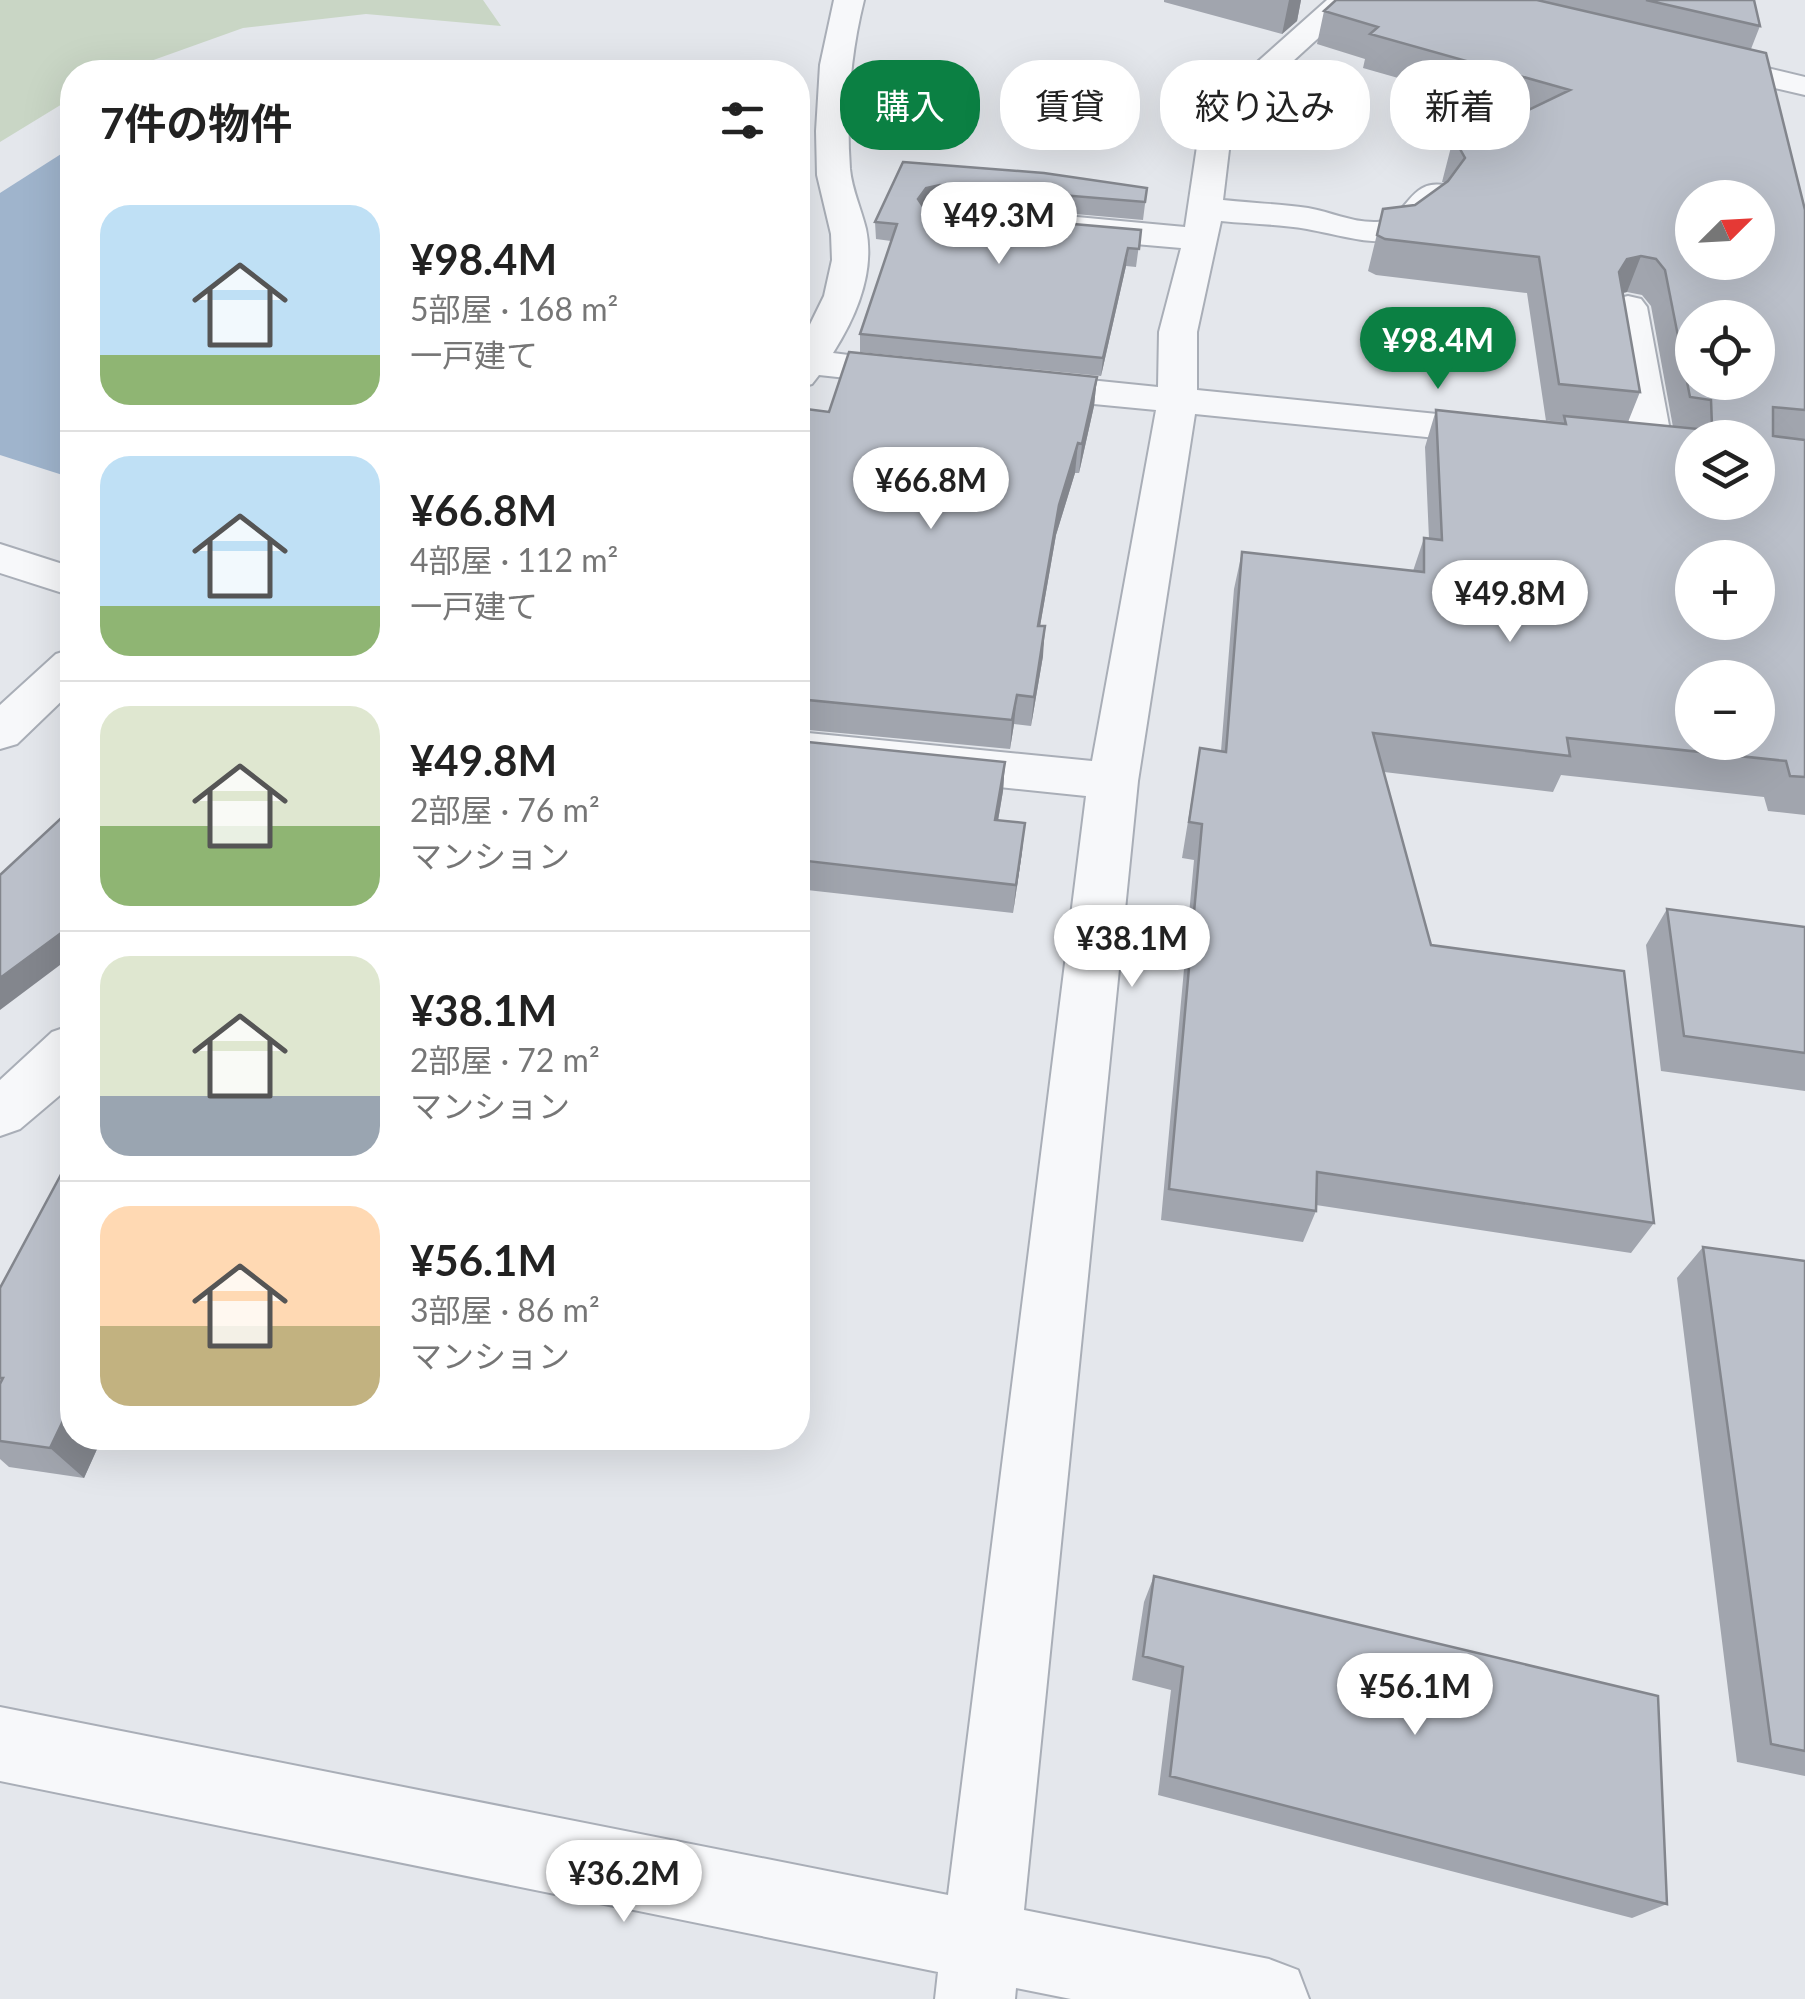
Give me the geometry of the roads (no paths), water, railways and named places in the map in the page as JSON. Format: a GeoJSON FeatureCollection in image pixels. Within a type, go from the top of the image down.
{"type":"FeatureCollection","features":[{"type":"Feature","properties":{"kind":"street"},"geometry":{"type":"LineString","coordinates":[[810,356],[848,284],[850,240],[834,181],[832,128],[836,46],[850,0]]}},
{"type":"Feature","properties":{"kind":"street"},"geometry":{"type":"LineString","coordinates":[[978,1970],[1114,781],[1177,402],[1178,332],[1202,224],[1214,133],[1232,98],[1324,8]]}},
{"type":"Feature","properties":{"kind":"street"},"geometry":{"type":"LineString","coordinates":[[1670,54],[1805,86]]}},
{"type":"Feature","properties":{"kind":"street"},"geometry":{"type":"LineString","coordinates":[[1030,224],[1310,220],[1345,230],[1378,233],[1402,227],[1435,193]]}},
{"type":"Feature","properties":{"kind":"street"},"geometry":{"type":"LineString","coordinates":[[1628,307],[1653,447]]}},
{"type":"Feature","properties":{"kind":"street"},"geometry":{"type":"LineString","coordinates":[[810,369],[974,380],[1554,438]]}},
{"type":"Feature","properties":{"kind":"street"},"geometry":{"type":"LineString","coordinates":[[0,558],[60,578]]}},
{"type":"Feature","properties":{"kind":"street"},"geometry":{"type":"LineString","coordinates":[[0,732],[60,675]]}},
{"type":"Feature","properties":{"kind":"street"},"geometry":{"type":"LineString","coordinates":[[810,750],[1114,781]]}},
{"type":"Feature","properties":{"kind":"street"},"geometry":{"type":"LineString","coordinates":[[0,1112],[38,1084],[60,1061]]}},
{"type":"Feature","properties":{"kind":"street"},"geometry":{"type":"LineString","coordinates":[[0,1744],[978,1970],[1269,1999]]}},
{"type":"Feature","properties":{"kind":"water"},"geometry":{"type":"Polygon","coordinates":[[[60,155],[60,474],[0,455],[0,193],[60,155]]]}}]}
